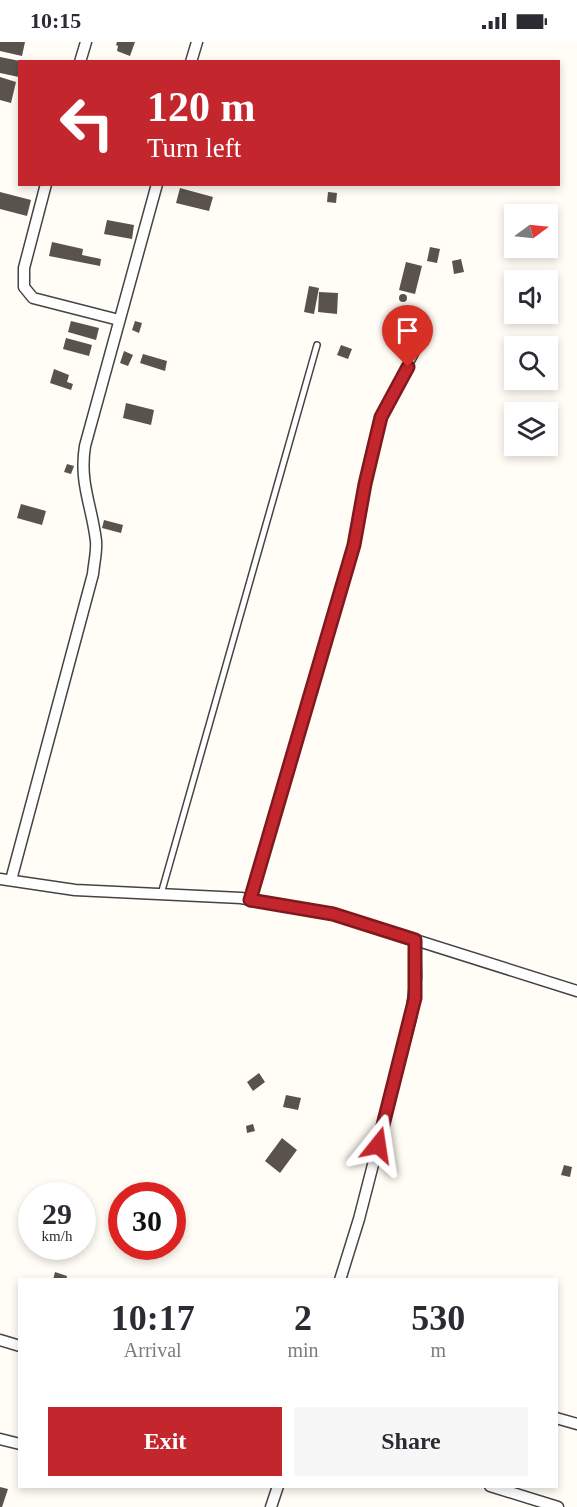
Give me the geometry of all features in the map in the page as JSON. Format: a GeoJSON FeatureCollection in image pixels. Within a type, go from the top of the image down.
{"type":"FeatureCollection","features":[{"type":"Feature","properties":{"kind":"street"},"geometry":{"type":"LineString","coordinates":[[81,60],[86,42]]}},
{"type":"Feature","properties":{"kind":"street"},"geometry":{"type":"LineString","coordinates":[[192,60],[197,42]]}},
{"type":"Feature","properties":{"kind":"street"},"geometry":{"type":"LineString","coordinates":[[45,186],[24,268],[24,287],[33,298],[119,320]]}},
{"type":"Feature","properties":{"kind":"street"},"geometry":{"type":"LineString","coordinates":[[156,186],[82,462],[84,488],[96,542],[93,574],[5,880],[75,890],[250,900],[333,914],[577,991]]}},
{"type":"Feature","properties":{"kind":"street"},"geometry":{"type":"LineString","coordinates":[[341,1278],[359,1219],[411,1017],[416,977],[415,940]]}},
{"type":"Feature","properties":{"kind":"street"},"geometry":{"type":"LineString","coordinates":[[0,1340],[18,1345]]}},
{"type":"Feature","properties":{"kind":"street"},"geometry":{"type":"LineString","coordinates":[[558,1419],[577,1424]]}},
{"type":"Feature","properties":{"kind":"street"},"geometry":{"type":"LineString","coordinates":[[0,1439],[18,1444]]}},
{"type":"Feature","properties":{"kind":"street"},"geometry":{"type":"LineString","coordinates":[[272,1507],[277,1488]]}},
{"type":"Feature","properties":{"kind":"street"},"geometry":{"type":"LineString","coordinates":[[496,1488],[558,1507]]}},
{"type":"Feature","properties":{"kind":"lane"},"geometry":{"type":"LineString","coordinates":[[161,894],[317,345]]}},
{"type":"Feature","properties":{"kind":"lane"},"geometry":{"type":"LineString","coordinates":[[250,900],[354,545],[365,484],[381,417],[417,351]]}},
{"type":"Feature","properties":{"kind":"building"},"geometry":{"type":"Polygon","coordinates":[[[0,42],[25,42],[22,56],[0,51],[0,42]]]}},
{"type":"Feature","properties":{"kind":"building"},"geometry":{"type":"Polygon","coordinates":[[[117,42],[135,42],[130,56],[117,51],[117,42]]]}},
{"type":"Feature","properties":{"kind":"building"},"geometry":{"type":"Polygon","coordinates":[[[0,57],[18,61],[18,77],[0,73],[0,57]]]}},
{"type":"Feature","properties":{"kind":"building"},"geometry":{"type":"Polygon","coordinates":[[[0,77],[16,82],[11,103],[0,100],[0,77]]]}},
{"type":"Feature","properties":{"kind":"building"},"geometry":{"type":"Polygon","coordinates":[[[180,188],[213,197],[209,211],[176,203],[180,188]]]}},
{"type":"Feature","properties":{"kind":"building"},"geometry":{"type":"Polygon","coordinates":[[[0,192],[31,200],[27,216],[0,209],[0,192]]]}},
{"type":"Feature","properties":{"kind":"building"},"geometry":{"type":"Polygon","coordinates":[[[328,192],[337,193],[336,203],[327,202],[328,192]]]}},
{"type":"Feature","properties":{"kind":"building"},"geometry":{"type":"Polygon","coordinates":[[[107,220],[134,225],[132,239],[104,234],[107,220]]]}},
{"type":"Feature","properties":{"kind":"building"},"geometry":{"type":"Polygon","coordinates":[[[52,242],[83,249],[82,255],[101,259],[100,266],[49,256],[52,242]]]}},
{"type":"Feature","properties":{"kind":"building"},"geometry":{"type":"Polygon","coordinates":[[[430,247],[440,249],[437,263],[427,261],[430,247]]]}},
{"type":"Feature","properties":{"kind":"building"},"geometry":{"type":"Polygon","coordinates":[[[461,259],[464,272],[454,274],[452,261],[461,259]]]}},
{"type":"Feature","properties":{"kind":"building"},"geometry":{"type":"Polygon","coordinates":[[[406,262],[422,266],[415,294],[399,290],[406,262]]]}},
{"type":"Feature","properties":{"kind":"building"},"geometry":{"type":"Polygon","coordinates":[[[309,286],[319,288],[314,314],[304,312],[309,286]]]}},
{"type":"Feature","properties":{"kind":"building"},"geometry":{"type":"Polygon","coordinates":[[[319,292],[338,293],[337,314],[318,312],[319,292]]]}},
{"type":"Feature","properties":{"kind":"building"},"geometry":{"type":"Polygon","coordinates":[[[403,294],[407,298],[403,302],[399,298],[403,294]]]}},
{"type":"Feature","properties":{"kind":"building"},"geometry":{"type":"Polygon","coordinates":[[[398,309],[415,313],[411,334],[393,330],[398,309]]]}},
{"type":"Feature","properties":{"kind":"building"},"geometry":{"type":"Polygon","coordinates":[[[71,321],[99,328],[96,340],[68,332],[71,321]]]}},
{"type":"Feature","properties":{"kind":"building"},"geometry":{"type":"Polygon","coordinates":[[[135,321],[142,323],[139,333],[132,330],[135,321]]]}},
{"type":"Feature","properties":{"kind":"building"},"geometry":{"type":"Polygon","coordinates":[[[66,338],[92,345],[89,356],[63,349],[66,338]]]}},
{"type":"Feature","properties":{"kind":"building"},"geometry":{"type":"Polygon","coordinates":[[[341,345],[352,349],[348,359],[337,355],[341,345]]]}},
{"type":"Feature","properties":{"kind":"building"},"geometry":{"type":"Polygon","coordinates":[[[124,351],[133,355],[128,366],[120,363],[124,351]]]}},
{"type":"Feature","properties":{"kind":"building"},"geometry":{"type":"Polygon","coordinates":[[[143,354],[167,361],[165,371],[140,363],[143,354]]]}},
{"type":"Feature","properties":{"kind":"building"},"geometry":{"type":"Polygon","coordinates":[[[54,369],[69,375],[67,382],[73,384],[71,390],[50,383],[54,369]]]}},
{"type":"Feature","properties":{"kind":"building"},"geometry":{"type":"Polygon","coordinates":[[[126,403],[154,410],[151,425],[123,418],[126,403]]]}},
{"type":"Feature","properties":{"kind":"building"},"geometry":{"type":"Polygon","coordinates":[[[67,464],[74,466],[71,474],[64,472],[67,464]]]}},
{"type":"Feature","properties":{"kind":"building"},"geometry":{"type":"Polygon","coordinates":[[[21,504],[46,511],[42,525],[17,518],[21,504]]]}},
{"type":"Feature","properties":{"kind":"building"},"geometry":{"type":"Polygon","coordinates":[[[104,520],[123,525],[121,533],[102,528],[104,520]]]}},
{"type":"Feature","properties":{"kind":"building"},"geometry":{"type":"Polygon","coordinates":[[[259,1073],[265,1082],[253,1091],[247,1082],[259,1073]]]}},
{"type":"Feature","properties":{"kind":"building"},"geometry":{"type":"Polygon","coordinates":[[[286,1095],[301,1098],[298,1110],[283,1107],[286,1095]]]}},
{"type":"Feature","properties":{"kind":"building"},"geometry":{"type":"Polygon","coordinates":[[[253,1124],[255,1131],[247,1133],[246,1126],[253,1124]]]}},
{"type":"Feature","properties":{"kind":"building"},"geometry":{"type":"Polygon","coordinates":[[[282,1138],[297,1150],[280,1173],[265,1161],[282,1138]]]}},
{"type":"Feature","properties":{"kind":"building"},"geometry":{"type":"Polygon","coordinates":[[[564,1165],[572,1167],[570,1177],[561,1175],[564,1165]]]}},
{"type":"Feature","properties":{"kind":"building"},"geometry":{"type":"Polygon","coordinates":[[[55,1272],[67,1276],[66,1278],[54,1278],[55,1272]]]}},
{"type":"Feature","properties":{"kind":"building"},"geometry":{"type":"Polygon","coordinates":[[[0,1487],[8,1489],[2,1507],[0,1507],[0,1487]]]}},
{"type":"Feature","properties":{"kind":"route"},"geometry":{"type":"LineString","coordinates":[[378,1145],[415,998],[415,940],[333,914],[250,900],[354,545],[365,484],[381,417],[408,367]]}}]}
